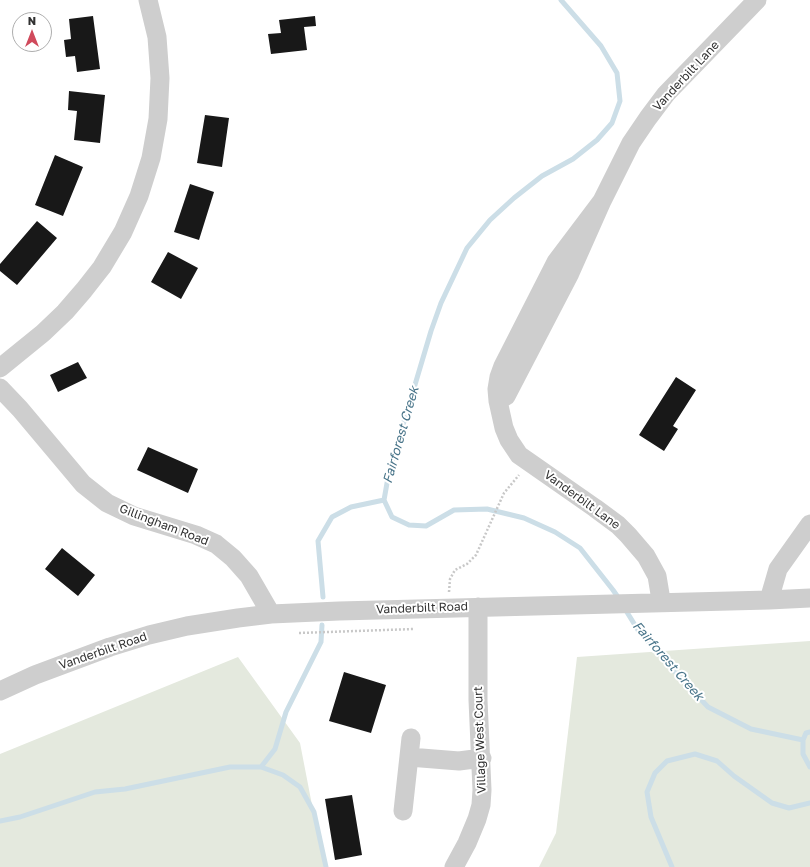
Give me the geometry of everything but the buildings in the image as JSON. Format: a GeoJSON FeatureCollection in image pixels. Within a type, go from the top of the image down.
{"type":"FeatureCollection","features":[{"type":"Feature","properties":{"kind":"street"},"geometry":{"type":"LineString","coordinates":[[0,368],[48,328],[84,290],[102,267],[123,232],[139,196],[151,158],[158,119],[160,78],[157,37],[148,0]]}},
{"type":"Feature","properties":{"kind":"street","name":"Vanderbilt Lane"},"geometry":{"type":"LineString","coordinates":[[656,603],[659,585],[654,568],[646,556],[628,535],[595,508],[519,455],[509,440],[504,428],[498,401],[506,396],[570,273],[602,201],[631,143],[666,94],[757,0]]}},
{"type":"Feature","properties":{"kind":"street","name":"Gillingham Road"},"geometry":{"type":"LineString","coordinates":[[0,388],[20,409],[83,484],[107,503],[134,516],[196,535],[216,544],[233,558],[249,576],[271,614]]}},
{"type":"Feature","properties":{"kind":"street"},"geometry":{"type":"LineString","coordinates":[[769,600],[778,568],[810,524]]}},
{"type":"Feature","properties":{"kind":"street","name":"Vanderbilt Road"},"geometry":{"type":"LineString","coordinates":[[0,691],[35,675],[110,647],[149,635],[187,626],[271,614],[810,598]]}},
{"type":"Feature","properties":{"kind":"street","name":"Village West Court"},"geometry":{"type":"LineString","coordinates":[[454,867],[467,843],[477,819],[481,804],[483,782],[478,700],[478,607]]}},
{"type":"Feature","properties":{"kind":"street"},"geometry":{"type":"LineString","coordinates":[[403,811],[411,738]]}},
{"type":"Feature","properties":{"kind":"street"},"geometry":{"type":"LineString","coordinates":[[409,757],[459,761],[482,758]]}},
{"type":"Feature","properties":{"kind":"path"},"geometry":{"type":"LineString","coordinates":[[449,594],[450,579],[455,570],[467,564],[476,556],[486,537],[504,494],[530,463]]}},
{"type":"Feature","properties":{"kind":"path"},"geometry":{"type":"LineString","coordinates":[[299,633],[347,631]]}},
{"type":"Feature","properties":{"kind":"shaded area"},"geometry":{"type":"Polygon","coordinates":[[[810,641],[810,867],[539,867],[556,833],[577,657],[810,641]]]}},
{"type":"Feature","properties":{"kind":"shaded area"},"geometry":{"type":"Polygon","coordinates":[[[238,657],[300,743],[324,867],[0,867],[0,754],[238,657]]]}},
{"type":"Feature","properties":{"kind":"waterway","name":"Fairforest Creek"},"geometry":{"type":"LineString","coordinates":[[561,0],[601,46],[617,73],[620,101],[612,123],[597,140],[573,159],[542,176],[514,198],[490,220],[467,248],[441,303],[431,331],[389,472],[384,500],[392,517],[409,525],[426,526],[454,510],[487,509],[524,518],[555,532],[580,548],[620,600]]}},
{"type":"Feature","properties":{"kind":"waterway"},"geometry":{"type":"LineString","coordinates":[[323,597],[318,541],[332,517],[351,507],[384,500]]}},
{"type":"Feature","properties":{"kind":"waterway","name":"Fairforest Creek"},"geometry":{"type":"LineString","coordinates":[[625,609],[638,630],[708,707],[751,729],[803,740]]}},
{"type":"Feature","properties":{"kind":"waterway"},"geometry":{"type":"LineString","coordinates":[[261,767],[275,749],[286,712],[321,642],[322,625]]}},
{"type":"Feature","properties":{"kind":"waterway"},"geometry":{"type":"LineString","coordinates":[[810,732],[806,733],[803,740],[803,754],[810,767]]}},
{"type":"Feature","properties":{"kind":"waterway"},"geometry":{"type":"LineString","coordinates":[[672,867],[651,817],[647,792],[655,773],[667,761],[695,754],[717,761],[734,776],[772,803],[789,808],[810,803]]}},
{"type":"Feature","properties":{"kind":"waterway"},"geometry":{"type":"LineString","coordinates":[[0,821],[20,817],[95,792],[125,789],[230,767],[261,767],[283,775],[300,787],[314,812],[326,867]]}}]}
